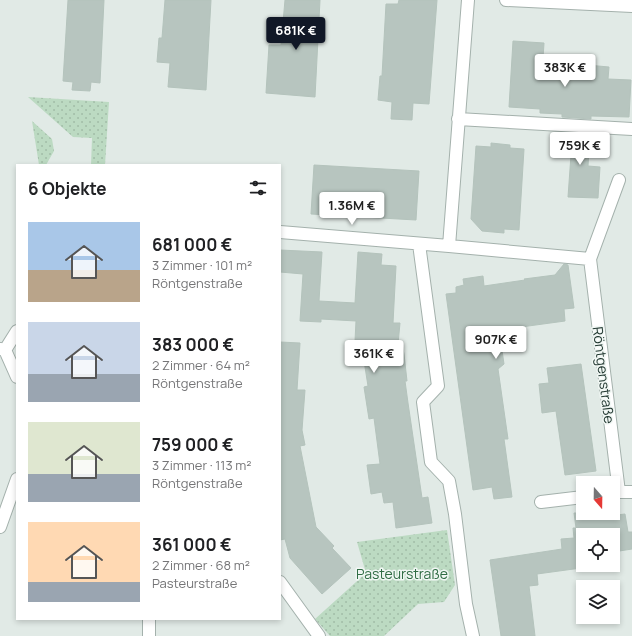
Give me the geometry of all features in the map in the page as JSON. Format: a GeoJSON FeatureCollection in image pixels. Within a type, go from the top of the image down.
{"type":"FeatureCollection","features":[{"type":"Feature","properties":{"kind":"street"},"geometry":{"type":"LineString","coordinates":[[449,246],[468,0]]}},
{"type":"Feature","properties":{"kind":"street"},"geometry":{"type":"LineString","coordinates":[[506,0],[632,6]]}},
{"type":"Feature","properties":{"kind":"street"},"geometry":{"type":"LineString","coordinates":[[458,119],[632,129]]}},
{"type":"Feature","properties":{"kind":"street","name":"Röntgenstraße"},"geometry":{"type":"LineString","coordinates":[[614,476],[590,259],[619,180]]}},
{"type":"Feature","properties":{"kind":"street"},"geometry":{"type":"LineString","coordinates":[[281,232],[590,259]]}},
{"type":"Feature","properties":{"kind":"street"},"geometry":{"type":"LineString","coordinates":[[419,244],[438,386],[423,402],[431,462],[449,481],[455,514],[466,604],[473,636]]}},
{"type":"Feature","properties":{"kind":"street"},"geometry":{"type":"LineString","coordinates":[[16,332],[2,349],[16,375]]}},
{"type":"Feature","properties":{"kind":"street"},"geometry":{"type":"LineString","coordinates":[[0,527],[16,482]]}},
{"type":"Feature","properties":{"kind":"street","name":"Röntgenstraße"},"geometry":{"type":"LineString","coordinates":[[620,492],[632,492]]}},
{"type":"Feature","properties":{"kind":"street"},"geometry":{"type":"LineString","coordinates":[[541,502],[576,498]]}},
{"type":"Feature","properties":{"kind":"street"},"geometry":{"type":"LineString","coordinates":[[281,583],[319,636]]}},
{"type":"Feature","properties":{"kind":"street"},"geometry":{"type":"LineString","coordinates":[[149,620],[149,636]]}},
{"type":"Feature","properties":{"kind":"green space"},"geometry":{"type":"Polygon","coordinates":[[[28,97],[109,102],[105,164],[91,164],[92,138],[73,137],[28,97]]]}},
{"type":"Feature","properties":{"kind":"green space"},"geometry":{"type":"Polygon","coordinates":[[[32,121],[52,139],[54,151],[47,164],[39,164],[32,121]]]}},
{"type":"Feature","properties":{"kind":"green space","name":"Pasteurstraße"},"geometry":{"type":"Polygon","coordinates":[[[447,530],[455,585],[444,602],[418,604],[384,636],[330,636],[315,619],[366,573],[357,542],[447,530]]]}},
{"type":"Feature","properties":{"kind":"building"},"geometry":{"type":"Polygon","coordinates":[[[68,0],[104,0],[100,83],[91,82],[90,91],[72,90],[73,82],[63,81],[68,0]]]}},
{"type":"Feature","properties":{"kind":"building"},"geometry":{"type":"Polygon","coordinates":[[[165,0],[211,0],[206,90],[168,87],[170,63],[157,62],[159,38],[162,38],[165,0]]]}},
{"type":"Feature","properties":{"kind":"building"},"geometry":{"type":"Polygon","coordinates":[[[285,0],[320,0],[315,97],[266,93],[269,45],[281,45],[285,0]]]}},
{"type":"Feature","properties":{"kind":"building"},"geometry":{"type":"Polygon","coordinates":[[[399,0],[437,0],[429,104],[413,103],[412,120],[391,119],[392,102],[378,100],[380,76],[382,76],[386,4],[398,4],[399,0]]]}},
{"type":"Feature","properties":{"kind":"building"},"geometry":{"type":"Polygon","coordinates":[[[513,41],[544,43],[542,74],[587,76],[587,65],[609,67],[608,79],[631,80],[629,117],[591,116],[591,119],[562,117],[562,114],[540,113],[540,109],[509,107],[513,41]]]}},
{"type":"Feature","properties":{"kind":"building"},"geometry":{"type":"Polygon","coordinates":[[[562,132],[590,134],[588,166],[600,167],[598,198],[568,197],[571,155],[560,155],[562,132]]]}},
{"type":"Feature","properties":{"kind":"building"},"geometry":{"type":"Polygon","coordinates":[[[491,143],[510,145],[510,148],[524,149],[519,230],[504,229],[504,233],[482,231],[471,219],[476,146],[491,147],[491,143]]]}},
{"type":"Feature","properties":{"kind":"building"},"geometry":{"type":"Polygon","coordinates":[[[314,165],[419,171],[416,220],[311,214],[314,165]]]}},
{"type":"Feature","properties":{"kind":"building"},"geometry":{"type":"Polygon","coordinates":[[[281,250],[322,252],[319,301],[355,303],[358,252],[382,254],[381,265],[396,266],[393,323],[400,323],[398,344],[402,344],[404,354],[407,381],[405,381],[422,498],[428,497],[432,523],[396,528],[393,502],[384,503],[382,492],[371,494],[367,465],[380,464],[374,418],[369,419],[364,387],[368,386],[361,342],[355,341],[356,321],[321,319],[321,322],[300,321],[303,274],[281,272],[281,250]]]}},
{"type":"Feature","properties":{"kind":"building"},"geometry":{"type":"Polygon","coordinates":[[[564,264],[568,265],[574,308],[564,309],[565,321],[499,330],[504,364],[498,369],[508,439],[504,439],[512,497],[494,499],[492,487],[473,490],[446,294],[456,293],[456,287],[464,285],[463,279],[483,276],[484,286],[525,280],[524,279],[555,275],[564,264]]]}},
{"type":"Feature","properties":{"kind":"building"},"geometry":{"type":"Polygon","coordinates":[[[281,342],[300,343],[297,390],[305,390],[302,430],[305,445],[300,446],[316,527],[334,546],[332,548],[351,568],[322,594],[290,558],[285,539],[281,540],[281,342]]]}},
{"type":"Feature","properties":{"kind":"building"},"geometry":{"type":"Polygon","coordinates":[[[581,364],[596,471],[565,475],[556,411],[542,413],[539,384],[549,383],[547,368],[581,364]]]}},
{"type":"Feature","properties":{"kind":"building"},"geometry":{"type":"Polygon","coordinates":[[[574,513],[576,513],[576,520],[620,520],[620,515],[625,514],[628,532],[632,532],[632,549],[620,551],[620,528],[576,528],[574,513]]]}},
{"type":"Feature","properties":{"kind":"building"},"geometry":{"type":"Polygon","coordinates":[[[573,528],[576,528],[576,569],[537,574],[538,585],[529,586],[535,636],[501,636],[490,560],[562,549],[561,539],[574,538],[573,528]]]}}]}
